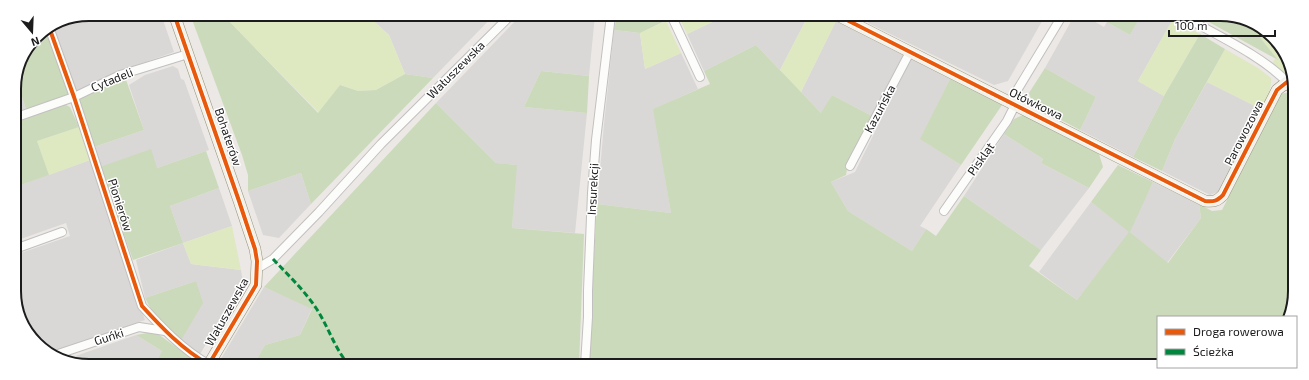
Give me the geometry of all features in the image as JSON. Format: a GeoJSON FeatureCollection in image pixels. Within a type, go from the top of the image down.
{"type":"FeatureCollection","features":[{"type":"Feature","properties":{"kind":"street","name":"Bohaterów"},"geometry":{"type":"LineString","coordinates":[[176,21],[255,249],[258,268]]}},
{"type":"Feature","properties":{"kind":"street","name":"Wałuszewska"},"geometry":{"type":"LineString","coordinates":[[211,359],[256,285],[258,268],[273,259],[319,212],[381,144],[505,21]]}},
{"type":"Feature","properties":{"kind":"street","name":"Insurekcji"},"geometry":{"type":"LineString","coordinates":[[585,359],[592,193],[598,118],[610,21]]}},
{"type":"Feature","properties":{"kind":"street"},"geometry":{"type":"LineString","coordinates":[[674,21],[700,77]]}},
{"type":"Feature","properties":{"kind":"street","name":"Ołówkowa"},"geometry":{"type":"LineString","coordinates":[[849,21],[1205,201],[1216,201],[1224,195]]}},
{"type":"Feature","properties":{"kind":"street","name":"Piskląt"},"geometry":{"type":"LineString","coordinates":[[944,211],[1007,121],[1013,104],[1059,21]]}},
{"type":"Feature","properties":{"kind":"street"},"geometry":{"type":"LineString","coordinates":[[1192,21],[1258,59],[1279,74],[1288,83]]}},
{"type":"Feature","properties":{"kind":"street","name":"Pionierów"},"geometry":{"type":"LineString","coordinates":[[52,35],[74,97],[142,306],[164,331],[200,359]]}},
{"type":"Feature","properties":{"kind":"street","name":"Kazuńska"},"geometry":{"type":"LineString","coordinates":[[850,166],[910,52]]}},
{"type":"Feature","properties":{"kind":"street","name":"Cytadeli"},"geometry":{"type":"LineString","coordinates":[[21,116],[74,97],[120,75],[188,54]]}},
{"type":"Feature","properties":{"kind":"street","name":"Parowozowa"},"geometry":{"type":"LineString","coordinates":[[1224,195],[1278,90],[1288,87]]}},
{"type":"Feature","properties":{"kind":"street"},"geometry":{"type":"LineString","coordinates":[[21,247],[62,232]]}},
{"type":"Feature","properties":{"kind":"street","name":"Guńki"},"geometry":{"type":"LineString","coordinates":[[61,353],[139,327],[164,331]]}},
{"type":"Feature","properties":{"kind":"shaded area"},"geometry":{"type":"Polygon","coordinates":[[[163,21],[174,52],[123,70],[75,92],[55,30],[75,22],[163,21]]]}},
{"type":"Feature","properties":{"kind":"shaded area"},"geometry":{"type":"Polygon","coordinates":[[[374,21],[488,21],[433,78],[405,74],[389,35],[374,21]]]}},
{"type":"Feature","properties":{"kind":"shaded area"},"geometry":{"type":"Polygon","coordinates":[[[515,21],[594,21],[589,76],[541,71],[524,107],[587,113],[575,233],[512,228],[516,165],[496,163],[436,103],[515,21]]]}},
{"type":"Feature","properties":{"kind":"shaded area"},"geometry":{"type":"Polygon","coordinates":[[[714,21],[805,21],[780,70],[756,45],[704,71],[687,34],[714,21]]]}},
{"type":"Feature","properties":{"kind":"shaded area"},"geometry":{"type":"Polygon","coordinates":[[[836,21],[903,55],[872,116],[832,95],[822,114],[801,92],[836,21]]]}},
{"type":"Feature","properties":{"kind":"shaded area"},"geometry":{"type":"Polygon","coordinates":[[[869,21],[1042,21],[1008,81],[994,85],[868,23],[869,21]]]}},
{"type":"Feature","properties":{"kind":"shaded area"},"geometry":{"type":"Polygon","coordinates":[[[1071,21],[1094,21],[1104,27],[1107,22],[1130,35],[1138,21],[1172,21],[1138,81],[1164,96],[1133,157],[1080,130],[1096,97],[1045,68],[1071,21]]]}},
{"type":"Feature","properties":{"kind":"shaded area"},"geometry":{"type":"Polygon","coordinates":[[[614,30],[640,33],[645,69],[681,53],[698,89],[654,109],[671,213],[597,204],[614,30]]]}},
{"type":"Feature","properties":{"kind":"shaded area"},"geometry":{"type":"Polygon","coordinates":[[[911,59],[950,79],[921,139],[961,165],[920,226],[926,229],[912,251],[848,211],[831,182],[855,172],[911,59]]]}},
{"type":"Feature","properties":{"kind":"shaded area"},"geometry":{"type":"Polygon","coordinates":[[[173,66],[178,69],[181,79],[184,80],[209,150],[157,168],[100,167],[94,147],[144,130],[129,85],[145,75],[173,66]]]}},
{"type":"Feature","properties":{"kind":"shaded area"},"geometry":{"type":"Polygon","coordinates":[[[1207,82],[1261,109],[1220,191],[1210,195],[1162,171],[1175,139],[1207,82]]]}},
{"type":"Feature","properties":{"kind":"shaded area"},"geometry":{"type":"Polygon","coordinates":[[[21,94],[26,109],[21,111],[21,94]]]}},
{"type":"Feature","properties":{"kind":"shaded area"},"geometry":{"type":"Polygon","coordinates":[[[1004,134],[1043,159],[1041,163],[1089,188],[1041,250],[964,196],[1004,134]]]}},
{"type":"Feature","properties":{"kind":"shaded area"},"geometry":{"type":"Polygon","coordinates":[[[90,160],[145,320],[55,350],[47,345],[35,333],[22,305],[21,253],[70,236],[66,223],[21,239],[21,185],[90,160]]]}},
{"type":"Feature","properties":{"kind":"shaded area"},"geometry":{"type":"Polygon","coordinates":[[[301,173],[311,204],[279,238],[263,235],[248,191],[301,173]]]}},
{"type":"Feature","properties":{"kind":"shaded area"},"geometry":{"type":"Polygon","coordinates":[[[1153,182],[1199,204],[1201,218],[1167,263],[1130,232],[1077,300],[1039,272],[1091,202],[1129,231],[1153,182]]]}},
{"type":"Feature","properties":{"kind":"shaded area"},"geometry":{"type":"Polygon","coordinates":[[[219,188],[232,226],[183,243],[170,206],[219,188]]]}},
{"type":"Feature","properties":{"kind":"shaded area"},"geometry":{"type":"Polygon","coordinates":[[[183,243],[191,264],[241,270],[243,283],[200,354],[180,342],[196,281],[145,298],[136,260],[183,243]]]}},
{"type":"Feature","properties":{"kind":"shaded area"},"geometry":{"type":"Polygon","coordinates":[[[264,287],[312,308],[300,335],[265,345],[257,359],[221,359],[264,287]]]}},
{"type":"Feature","properties":{"kind":"shaded area"},"geometry":{"type":"Polygon","coordinates":[[[136,335],[162,351],[158,359],[89,359],[72,357],[136,335]]]}},
{"type":"Feature","properties":{"kind":"green space"},"geometry":{"type":"Polygon","coordinates":[[[193,21],[229,21],[318,113],[340,85],[358,91],[376,90],[405,74],[433,78],[311,204],[301,173],[248,191],[248,175],[193,21]]]}},
{"type":"Feature","properties":{"kind":"green space"},"geometry":{"type":"Polygon","coordinates":[[[229,21],[374,21],[389,35],[405,74],[376,90],[358,91],[340,85],[319,113],[229,21]]]}},
{"type":"Feature","properties":{"kind":"green space"},"geometry":{"type":"Polygon","coordinates":[[[616,21],[665,21],[640,33],[614,30],[616,21]]]}},
{"type":"Feature","properties":{"kind":"green space"},"geometry":{"type":"Polygon","coordinates":[[[666,21],[681,53],[645,69],[640,33],[666,21]]]}},
{"type":"Feature","properties":{"kind":"green space"},"geometry":{"type":"Polygon","coordinates":[[[681,21],[714,21],[687,34],[681,21]]]}},
{"type":"Feature","properties":{"kind":"green space"},"geometry":{"type":"Polygon","coordinates":[[[805,21],[836,21],[801,92],[780,70],[805,21]]]}},
{"type":"Feature","properties":{"kind":"green space"},"geometry":{"type":"Polygon","coordinates":[[[1105,21],[1138,21],[1130,35],[1105,21]]]}},
{"type":"Feature","properties":{"kind":"green space"},"geometry":{"type":"Polygon","coordinates":[[[1172,21],[1177,21],[1200,34],[1164,96],[1138,81],[1172,21]]]}},
{"type":"Feature","properties":{"kind":"green space"},"geometry":{"type":"Polygon","coordinates":[[[1207,21],[1238,23],[1254,30],[1278,60],[1207,21]]]}},
{"type":"Feature","properties":{"kind":"green space"},"geometry":{"type":"Polygon","coordinates":[[[1254,30],[1265,38],[1277,51],[1287,78],[1271,65],[1275,59],[1277,59],[1254,30]]]}},
{"type":"Feature","properties":{"kind":"green space"},"geometry":{"type":"Polygon","coordinates":[[[1200,34],[1225,49],[1175,139],[1162,171],[1133,157],[1164,96],[1200,34]]]}},
{"type":"Feature","properties":{"kind":"green space"},"geometry":{"type":"Polygon","coordinates":[[[52,45],[69,94],[26,109],[21,94],[21,84],[22,75],[32,52],[52,52],[52,45]]]}},
{"type":"Feature","properties":{"kind":"green space"},"geometry":{"type":"Polygon","coordinates":[[[756,45],[821,113],[832,95],[872,116],[848,163],[846,175],[831,182],[848,211],[912,251],[926,229],[936,236],[964,196],[1041,250],[1029,266],[1077,300],[1129,232],[1091,202],[1118,165],[1153,182],[1130,232],[1168,263],[1201,218],[1199,204],[1212,211],[1222,210],[1281,94],[1288,92],[1288,291],[1286,309],[1283,316],[1157,316],[1157,359],[588,359],[597,204],[671,213],[653,109],[710,84],[704,71],[756,45]]]}},
{"type":"Feature","properties":{"kind":"green space"},"geometry":{"type":"Polygon","coordinates":[[[1225,49],[1258,68],[1271,78],[1270,90],[1261,109],[1207,82],[1225,49]]]}},
{"type":"Feature","properties":{"kind":"green space"},"geometry":{"type":"Polygon","coordinates":[[[1045,68],[1096,97],[1080,130],[1033,105],[1029,93],[1045,68]]]}},
{"type":"Feature","properties":{"kind":"green space"},"geometry":{"type":"Polygon","coordinates":[[[541,71],[589,76],[587,113],[524,107],[541,71]]]}},
{"type":"Feature","properties":{"kind":"green space"},"geometry":{"type":"Polygon","coordinates":[[[125,77],[144,130],[94,147],[78,98],[125,77]]]}},
{"type":"Feature","properties":{"kind":"green space"},"geometry":{"type":"Polygon","coordinates":[[[950,79],[1002,105],[961,165],[920,139],[950,79]]]}},
{"type":"Feature","properties":{"kind":"green space"},"geometry":{"type":"Polygon","coordinates":[[[436,103],[496,163],[517,165],[512,228],[584,234],[579,359],[257,359],[265,345],[300,335],[312,309],[264,287],[436,103]]]}},
{"type":"Feature","properties":{"kind":"green space"},"geometry":{"type":"Polygon","coordinates":[[[64,104],[70,107],[79,127],[37,141],[49,175],[21,185],[21,119],[64,104]]]}},
{"type":"Feature","properties":{"kind":"green space"},"geometry":{"type":"Polygon","coordinates":[[[1023,115],[1099,154],[1103,167],[1089,188],[1041,163],[1043,159],[1004,134],[1014,119],[1023,115]]]}},
{"type":"Feature","properties":{"kind":"green space"},"geometry":{"type":"Polygon","coordinates":[[[79,127],[90,160],[49,175],[37,141],[79,127]]]}},
{"type":"Feature","properties":{"kind":"green space"},"geometry":{"type":"Polygon","coordinates":[[[151,149],[157,168],[206,151],[219,188],[170,206],[183,243],[133,260],[100,167],[151,149]]]}},
{"type":"Feature","properties":{"kind":"green space"},"geometry":{"type":"Polygon","coordinates":[[[232,226],[241,270],[191,264],[183,243],[232,226]]]}},
{"type":"Feature","properties":{"kind":"green space"},"geometry":{"type":"Polygon","coordinates":[[[196,281],[203,303],[180,342],[152,311],[145,298],[196,281]]]}},
{"type":"Feature","properties":{"kind":"green space"},"geometry":{"type":"Polygon","coordinates":[[[147,333],[158,334],[192,359],[158,359],[162,351],[136,335],[147,333]]]}},
{"type":"Feature","properties":{"kind":"marked path"},"geometry":{"type":"LineString","coordinates":[[273,259],[311,301],[344,359]]}},
{"type":"Feature","properties":{"kind":"cycle path"},"geometry":{"type":"LineString","coordinates":[[176,21],[239,201],[255,249],[257,261],[256,285],[212,359]]}},
{"type":"Feature","properties":{"kind":"cycle path"},"geometry":{"type":"LineString","coordinates":[[849,21],[1205,201],[1215,201],[1223,195],[1277,90],[1287,82]]}},
{"type":"Feature","properties":{"kind":"cycle path"},"geometry":{"type":"LineString","coordinates":[[52,35],[74,97],[142,306],[181,345],[200,359]]}}]}
